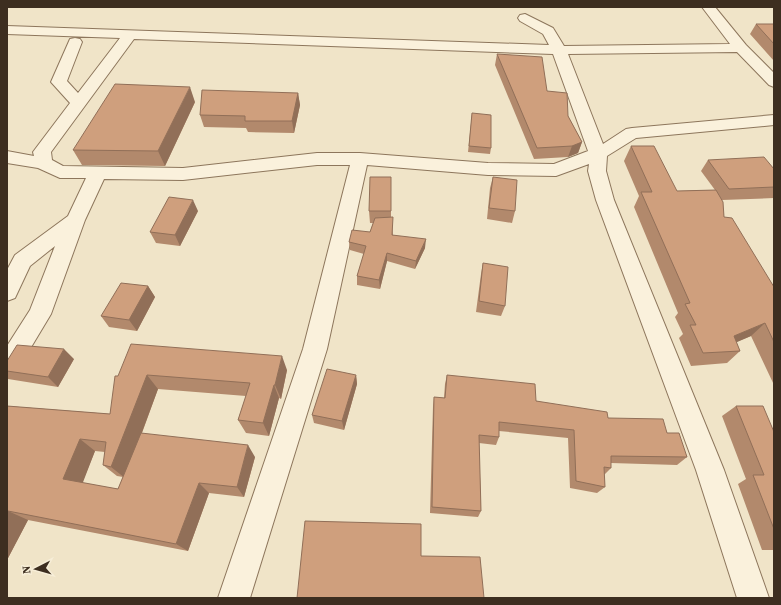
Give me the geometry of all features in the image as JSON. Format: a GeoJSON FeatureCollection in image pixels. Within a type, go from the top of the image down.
{"type":"FeatureCollection","features":[{"type":"Feature","properties":{"kind":"street"},"geometry":{"type":"LineString","coordinates":[[708,7],[741,48],[774,82]]}},
{"type":"Feature","properties":{"kind":"street"},"geometry":{"type":"LineString","coordinates":[[525,18],[548,32],[559,50],[598,154],[597,171],[605,200],[710,470],[753,598]]}},
{"type":"Feature","properties":{"kind":"street"},"geometry":{"type":"LineString","coordinates":[[7,30],[559,50],[741,48]]}},
{"type":"Feature","properties":{"kind":"street"},"geometry":{"type":"LineString","coordinates":[[43,163],[42,152],[130,34]]}},
{"type":"Feature","properties":{"kind":"street"},"geometry":{"type":"LineString","coordinates":[[75,42],[59,82],[79,104]]}},
{"type":"Feature","properties":{"kind":"street"},"geometry":{"type":"LineString","coordinates":[[7,158],[43,163],[60,172],[98,173],[184,174],[317,159],[360,159],[488,170],[556,170],[598,154],[632,132],[774,120]]}},
{"type":"Feature","properties":{"kind":"street"},"geometry":{"type":"LineString","coordinates":[[234,598],[315,349],[360,159]]}},
{"type":"Feature","properties":{"kind":"street"},"geometry":{"type":"LineString","coordinates":[[7,367],[40,314],[75,220],[98,173]]}},
{"type":"Feature","properties":{"kind":"street"},"geometry":{"type":"LineString","coordinates":[[7,292],[22,261],[75,220]]}},
{"type":"Feature","properties":{"kind":"building"},"geometry":{"type":"Polygon","coordinates":[[[756,24],[774,24],[774,44],[756,24]]]}},
{"type":"Feature","properties":{"kind":"building"},"geometry":{"type":"Polygon","coordinates":[[[497,54],[542,57],[547,91],[567,93],[568,116],[582,142],[572,146],[537,148],[497,54]]]}},
{"type":"Feature","properties":{"kind":"building"},"geometry":{"type":"Polygon","coordinates":[[[115,84],[190,87],[158,151],[73,150],[115,84]]]}},
{"type":"Feature","properties":{"kind":"building"},"geometry":{"type":"Polygon","coordinates":[[[202,90],[298,93],[292,121],[245,121],[245,116],[200,115],[202,90]]]}},
{"type":"Feature","properties":{"kind":"building"},"geometry":{"type":"Polygon","coordinates":[[[472,113],[491,115],[491,148],[469,146],[472,113]]]}},
{"type":"Feature","properties":{"kind":"building"},"geometry":{"type":"Polygon","coordinates":[[[631,146],[654,146],[677,191],[716,190],[723,202],[724,217],[732,218],[774,287],[774,342],[765,323],[734,336],[740,351],[703,353],[690,325],[696,325],[685,304],[690,303],[641,192],[652,192],[631,146]]]}},
{"type":"Feature","properties":{"kind":"building"},"geometry":{"type":"Polygon","coordinates":[[[764,157],[774,169],[774,187],[729,189],[708,160],[764,157]]]}},
{"type":"Feature","properties":{"kind":"building"},"geometry":{"type":"Polygon","coordinates":[[[370,177],[391,177],[391,211],[369,211],[370,177]]]}},
{"type":"Feature","properties":{"kind":"building"},"geometry":{"type":"Polygon","coordinates":[[[493,177],[517,180],[515,211],[489,208],[493,177]]]}},
{"type":"Feature","properties":{"kind":"building"},"geometry":{"type":"Polygon","coordinates":[[[169,197],[193,200],[175,235],[150,232],[169,197]]]}},
{"type":"Feature","properties":{"kind":"building"},"geometry":{"type":"Polygon","coordinates":[[[393,217],[392,235],[426,239],[416,261],[387,253],[379,280],[357,276],[366,246],[349,242],[352,230],[370,232],[375,218],[393,217]]]}},
{"type":"Feature","properties":{"kind":"building"},"geometry":{"type":"Polygon","coordinates":[[[483,263],[508,267],[505,306],[479,301],[483,263]]]}},
{"type":"Feature","properties":{"kind":"building"},"geometry":{"type":"Polygon","coordinates":[[[121,283],[148,286],[129,320],[101,316],[121,283]]]}},
{"type":"Feature","properties":{"kind":"building"},"geometry":{"type":"Polygon","coordinates":[[[131,344],[282,356],[263,423],[238,420],[250,383],[147,375],[111,467],[103,465],[106,442],[80,439],[63,479],[118,489],[141,433],[248,445],[237,487],[199,483],[176,544],[8,511],[7,513],[7,406],[110,414],[115,376],[118,376],[131,344]]]}},
{"type":"Feature","properties":{"kind":"building"},"geometry":{"type":"Polygon","coordinates":[[[17,345],[64,349],[48,377],[7,371],[7,361],[17,345]]]}},
{"type":"Feature","properties":{"kind":"building"},"geometry":{"type":"Polygon","coordinates":[[[327,369],[356,375],[342,421],[312,415],[327,369]]]}},
{"type":"Feature","properties":{"kind":"building"},"geometry":{"type":"Polygon","coordinates":[[[447,375],[535,384],[536,401],[607,412],[608,418],[663,419],[667,433],[679,433],[687,457],[611,456],[611,468],[604,467],[605,487],[576,481],[574,430],[499,422],[499,437],[479,435],[481,511],[432,507],[434,397],[445,398],[447,375]]]}},
{"type":"Feature","properties":{"kind":"building"},"geometry":{"type":"Polygon","coordinates":[[[736,406],[763,406],[774,432],[774,529],[753,475],[764,475],[736,406]]]}},
{"type":"Feature","properties":{"kind":"building"},"geometry":{"type":"Polygon","coordinates":[[[305,521],[421,524],[421,556],[480,557],[484,598],[297,598],[305,521]]]}}]}
